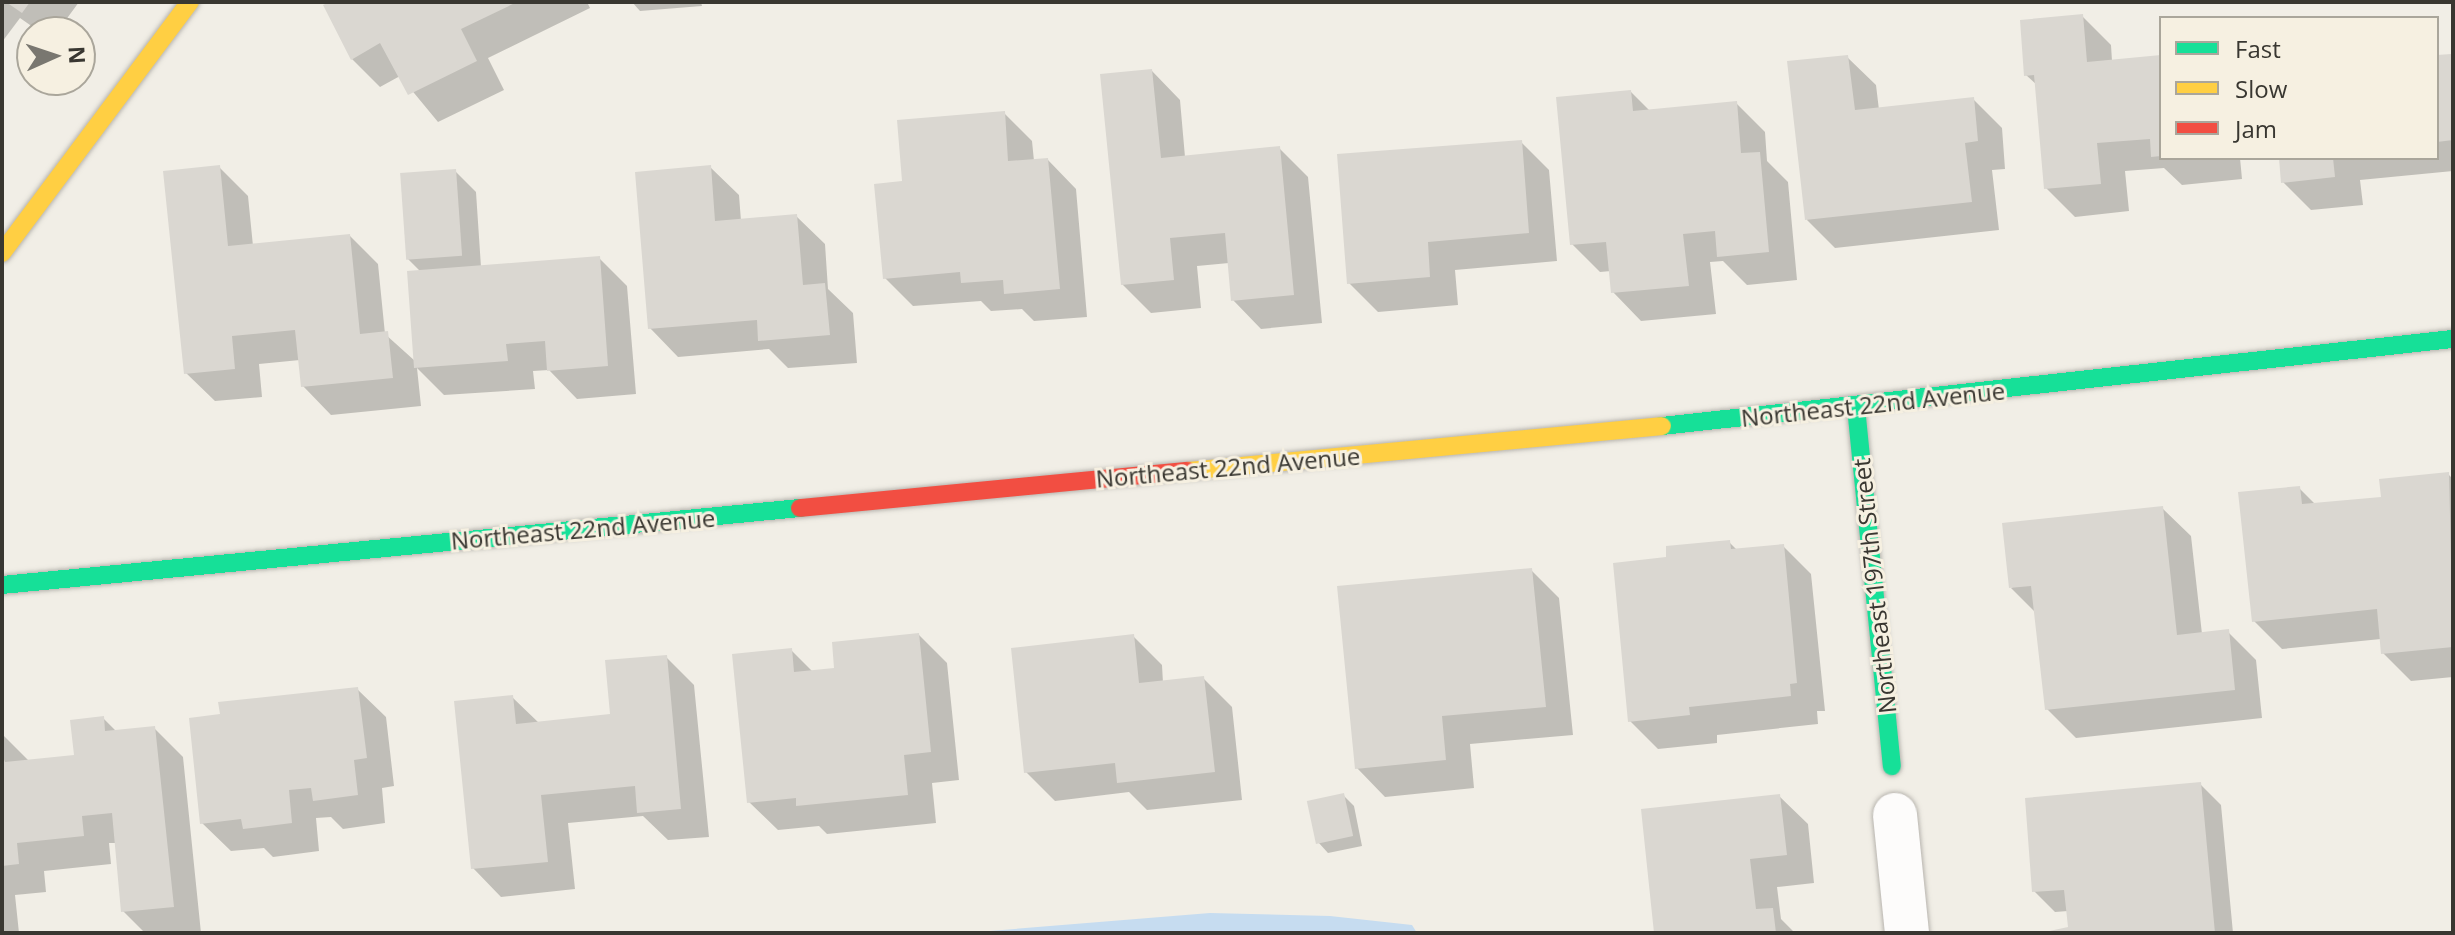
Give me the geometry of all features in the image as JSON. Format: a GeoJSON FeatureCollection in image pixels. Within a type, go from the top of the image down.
{"type":"FeatureCollection","features":[{"type":"Feature","properties":{"kind":"street"},"geometry":{"type":"LineString","coordinates":[[2,253],[190,2]]}},
{"type":"Feature","properties":{"kind":"street","name":"Northeast 22nd Avenue"},"geometry":{"type":"LineString","coordinates":[[2,585],[1856,407],[2453,339]]}},
{"type":"Feature","properties":{"kind":"street","name":"Northeast 197th Street"},"geometry":{"type":"LineString","coordinates":[[1856,407],[1892,766]]}},
{"type":"Feature","properties":{"kind":"street"},"geometry":{"type":"LineString","coordinates":[[1895,815],[1907,933]]}},
{"type":"Feature","properties":{"kind":"water"},"geometry":{"type":"Polygon","coordinates":[[[1210,913],[1330,916],[1412,925],[1417,933],[965,933],[1210,913]]]}},
{"type":"Feature","properties":{"kind":"building"},"geometry":{"type":"Polygon","coordinates":[[[6,2],[30,2],[22,13],[6,2]]]}},
{"type":"Feature","properties":{"kind":"building"},"geometry":{"type":"Polygon","coordinates":[[[329,2],[517,2],[461,29],[477,61],[408,95],[380,43],[351,60],[323,5],[329,2]]]}},
{"type":"Feature","properties":{"kind":"building"},"geometry":{"type":"Polygon","coordinates":[[[2083,14],[2087,62],[2159,55],[2159,156],[2151,157],[2150,139],[2097,143],[2101,184],[2044,189],[2034,75],[2024,76],[2020,20],[2083,14]]]}},
{"type":"Feature","properties":{"kind":"building"},"geometry":{"type":"Polygon","coordinates":[[[2451,54],[2453,140],[2439,142],[2439,55],[2451,54]]]}},
{"type":"Feature","properties":{"kind":"building"},"geometry":{"type":"Polygon","coordinates":[[[1848,55],[1855,110],[1974,97],[1978,141],[1965,143],[1972,202],[1805,220],[1787,61],[1848,55]]]}},
{"type":"Feature","properties":{"kind":"building"},"geometry":{"type":"Polygon","coordinates":[[[1152,69],[1161,158],[1280,146],[1294,295],[1231,301],[1225,233],[1170,238],[1174,280],[1121,285],[1100,74],[1152,69]]]}},
{"type":"Feature","properties":{"kind":"building"},"geometry":{"type":"Polygon","coordinates":[[[1631,90],[1633,111],[1737,101],[1741,153],[1760,152],[1769,252],[1717,257],[1715,231],[1683,234],[1689,286],[1611,293],[1606,242],[1570,245],[1556,97],[1631,90]]]}},
{"type":"Feature","properties":{"kind":"building"},"geometry":{"type":"Polygon","coordinates":[[[1005,111],[1008,161],[1048,158],[1060,289],[1004,294],[1003,280],[961,283],[960,272],[883,279],[874,184],[902,181],[897,120],[1005,111]]]}},
{"type":"Feature","properties":{"kind":"building"},"geometry":{"type":"Polygon","coordinates":[[[1522,140],[1529,233],[1428,242],[1430,277],[1347,284],[1337,154],[1522,140]]]}},
{"type":"Feature","properties":{"kind":"building"},"geometry":{"type":"Polygon","coordinates":[[[2279,160],[2333,160],[2335,177],[2281,183],[2279,160]]]}},
{"type":"Feature","properties":{"kind":"building"},"geometry":{"type":"Polygon","coordinates":[[[220,165],[228,246],[350,234],[360,334],[388,331],[393,378],[301,387],[295,330],[232,336],[235,369],[184,374],[163,171],[220,165]]]}},
{"type":"Feature","properties":{"kind":"building"},"geometry":{"type":"Polygon","coordinates":[[[711,165],[715,221],[797,214],[803,285],[825,283],[830,335],[758,341],[757,320],[648,329],[635,172],[711,165]]]}},
{"type":"Feature","properties":{"kind":"building"},"geometry":{"type":"Polygon","coordinates":[[[456,169],[462,256],[406,260],[400,173],[456,169]]]}},
{"type":"Feature","properties":{"kind":"building"},"geometry":{"type":"Polygon","coordinates":[[[600,256],[608,366],[547,371],[545,341],[506,344],[508,361],[414,368],[407,271],[600,256]]]}},
{"type":"Feature","properties":{"kind":"building"},"geometry":{"type":"Polygon","coordinates":[[[2449,472],[2453,647],[2381,654],[2377,609],[2252,622],[2238,492],[2300,486],[2302,504],[2381,497],[2379,479],[2449,472]]]}},
{"type":"Feature","properties":{"kind":"building"},"geometry":{"type":"Polygon","coordinates":[[[2163,506],[2177,635],[2229,629],[2235,690],[2045,710],[2031,586],[2009,588],[2002,523],[2163,506]]]}},
{"type":"Feature","properties":{"kind":"building"},"geometry":{"type":"Polygon","coordinates":[[[1730,540],[1731,549],[1784,544],[1797,683],[1790,684],[1791,696],[1689,707],[1690,715],[1628,722],[1613,563],[1666,557],[1666,546],[1730,540]]]}},
{"type":"Feature","properties":{"kind":"building"},"geometry":{"type":"Polygon","coordinates":[[[1532,568],[1546,707],[1442,716],[1446,760],[1355,769],[1337,586],[1532,568]]]}},
{"type":"Feature","properties":{"kind":"building"},"geometry":{"type":"Polygon","coordinates":[[[919,633],[931,752],[904,755],[908,795],[796,806],[796,798],[747,803],[732,654],[792,648],[794,672],[834,668],[832,642],[919,633]]]}},
{"type":"Feature","properties":{"kind":"building"},"geometry":{"type":"Polygon","coordinates":[[[1134,634],[1139,683],[1204,676],[1215,772],[1117,783],[1115,763],[1024,773],[1011,648],[1134,634]]]}},
{"type":"Feature","properties":{"kind":"building"},"geometry":{"type":"Polygon","coordinates":[[[667,655],[681,809],[637,813],[635,786],[541,795],[548,862],[471,869],[454,701],[513,695],[516,724],[610,714],[605,660],[667,655]]]}},
{"type":"Feature","properties":{"kind":"building"},"geometry":{"type":"Polygon","coordinates":[[[358,687],[367,758],[354,760],[358,795],[313,801],[311,788],[289,790],[292,823],[243,829],[241,819],[200,824],[189,718],[220,714],[218,702],[358,687]]]}},
{"type":"Feature","properties":{"kind":"building"},"geometry":{"type":"Polygon","coordinates":[[[104,716],[105,731],[155,726],[174,907],[121,912],[112,813],[82,816],[84,836],[17,843],[19,864],[2,866],[2,754],[5,762],[74,755],[70,720],[104,716]]]}},
{"type":"Feature","properties":{"kind":"building"},"geometry":{"type":"Polygon","coordinates":[[[2201,782],[2215,933],[2040,933],[2068,927],[2064,890],[2032,892],[2025,798],[2201,782]]]}},
{"type":"Feature","properties":{"kind":"building"},"geometry":{"type":"Polygon","coordinates":[[[1344,793],[1353,836],[1316,844],[1307,801],[1344,793]]]}},
{"type":"Feature","properties":{"kind":"building"},"geometry":{"type":"Polygon","coordinates":[[[1780,794],[1787,855],[1750,859],[1756,909],[1773,908],[1776,933],[1654,933],[1641,809],[1780,794]]]}},
{"type":"Feature","properties":{"kind":"traffic: fast"},"geometry":{"type":"LineString","coordinates":[[1662,426],[2453,339]]}},
{"type":"Feature","properties":{"kind":"traffic: fast"},"geometry":{"type":"LineString","coordinates":[[1856,407],[1892,766]]}},
{"type":"Feature","properties":{"kind":"traffic: fast"},"geometry":{"type":"LineString","coordinates":[[2,585],[800,508]]}},
{"type":"Feature","properties":{"kind":"traffic: slow"},"geometry":{"type":"LineString","coordinates":[[2,253],[190,2]]}},
{"type":"Feature","properties":{"kind":"traffic: slow"},"geometry":{"type":"LineString","coordinates":[[1187,471],[1662,426]]}},
{"type":"Feature","properties":{"kind":"traffic: jam"},"geometry":{"type":"LineString","coordinates":[[800,508],[1187,471]]}}]}
